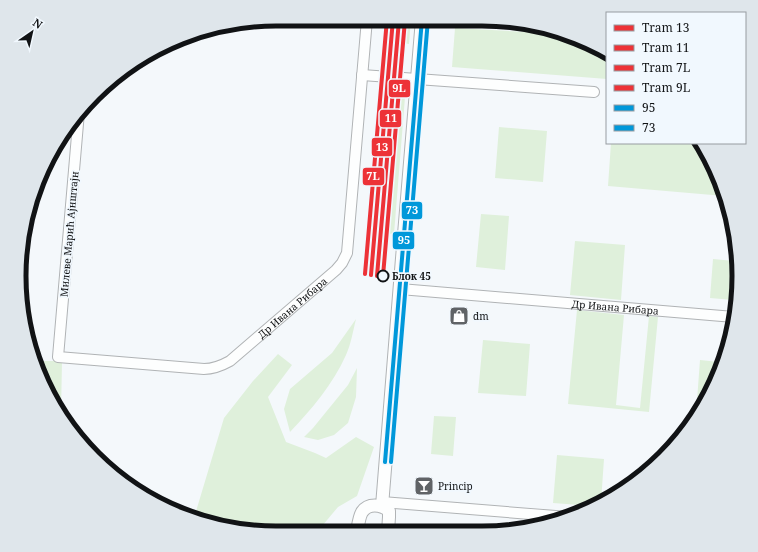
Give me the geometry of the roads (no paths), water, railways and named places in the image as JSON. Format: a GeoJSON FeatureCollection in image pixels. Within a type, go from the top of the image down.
{"type":"FeatureCollection","features":[{"type":"Feature","properties":{"kind":"street","name":"Др Ивана Рибара"},"geometry":{"type":"LineString","coordinates":[[58,356],[204,369],[221,366],[230,361],[336,270],[347,253],[366,26]]}},
{"type":"Feature","properties":{"kind":"street"},"geometry":{"type":"LineString","coordinates":[[388,526],[388,511],[382,504],[387,425],[400,289],[422,26]]}},
{"type":"Feature","properties":{"kind":"street"},"geometry":{"type":"LineString","coordinates":[[362,75],[594,92]]}},
{"type":"Feature","properties":{"kind":"street","name":"Милеве Марић Ајнштајн"},"geometry":{"type":"LineString","coordinates":[[58,356],[78,124]]}},
{"type":"Feature","properties":{"kind":"street","name":"Др Ивана Рибара"},"geometry":{"type":"LineString","coordinates":[[400,289],[729,317]]}},
{"type":"Feature","properties":{"kind":"street"},"geometry":{"type":"LineString","coordinates":[[358,526],[363,511],[370,506],[382,504],[551,516]]}},
{"type":"Feature","properties":{"kind":"tram line","name":"7L"},"geometry":{"type":"LineString","coordinates":[[365,274],[386,26]]}},
{"type":"Feature","properties":{"kind":"tram line","name":"13"},"geometry":{"type":"LineString","coordinates":[[371,275],[392,26]]}},
{"type":"Feature","properties":{"kind":"tram line","name":"11"},"geometry":{"type":"LineString","coordinates":[[377,276],[398,26]]}},
{"type":"Feature","properties":{"kind":"tram line","name":"9L"},"geometry":{"type":"LineString","coordinates":[[383,276],[404,26]]}},
{"type":"Feature","properties":{"kind":"place","name":"Блок 45"},"geometry":{"type":"Point","coordinates":[383,276]}},
{"type":"Feature","properties":{"kind":"place","name":"dm"},"geometry":{"type":"Point","coordinates":[459,316]}},
{"type":"Feature","properties":{"kind":"place","name":"Princip"},"geometry":{"type":"Point","coordinates":[424,486]}}]}
